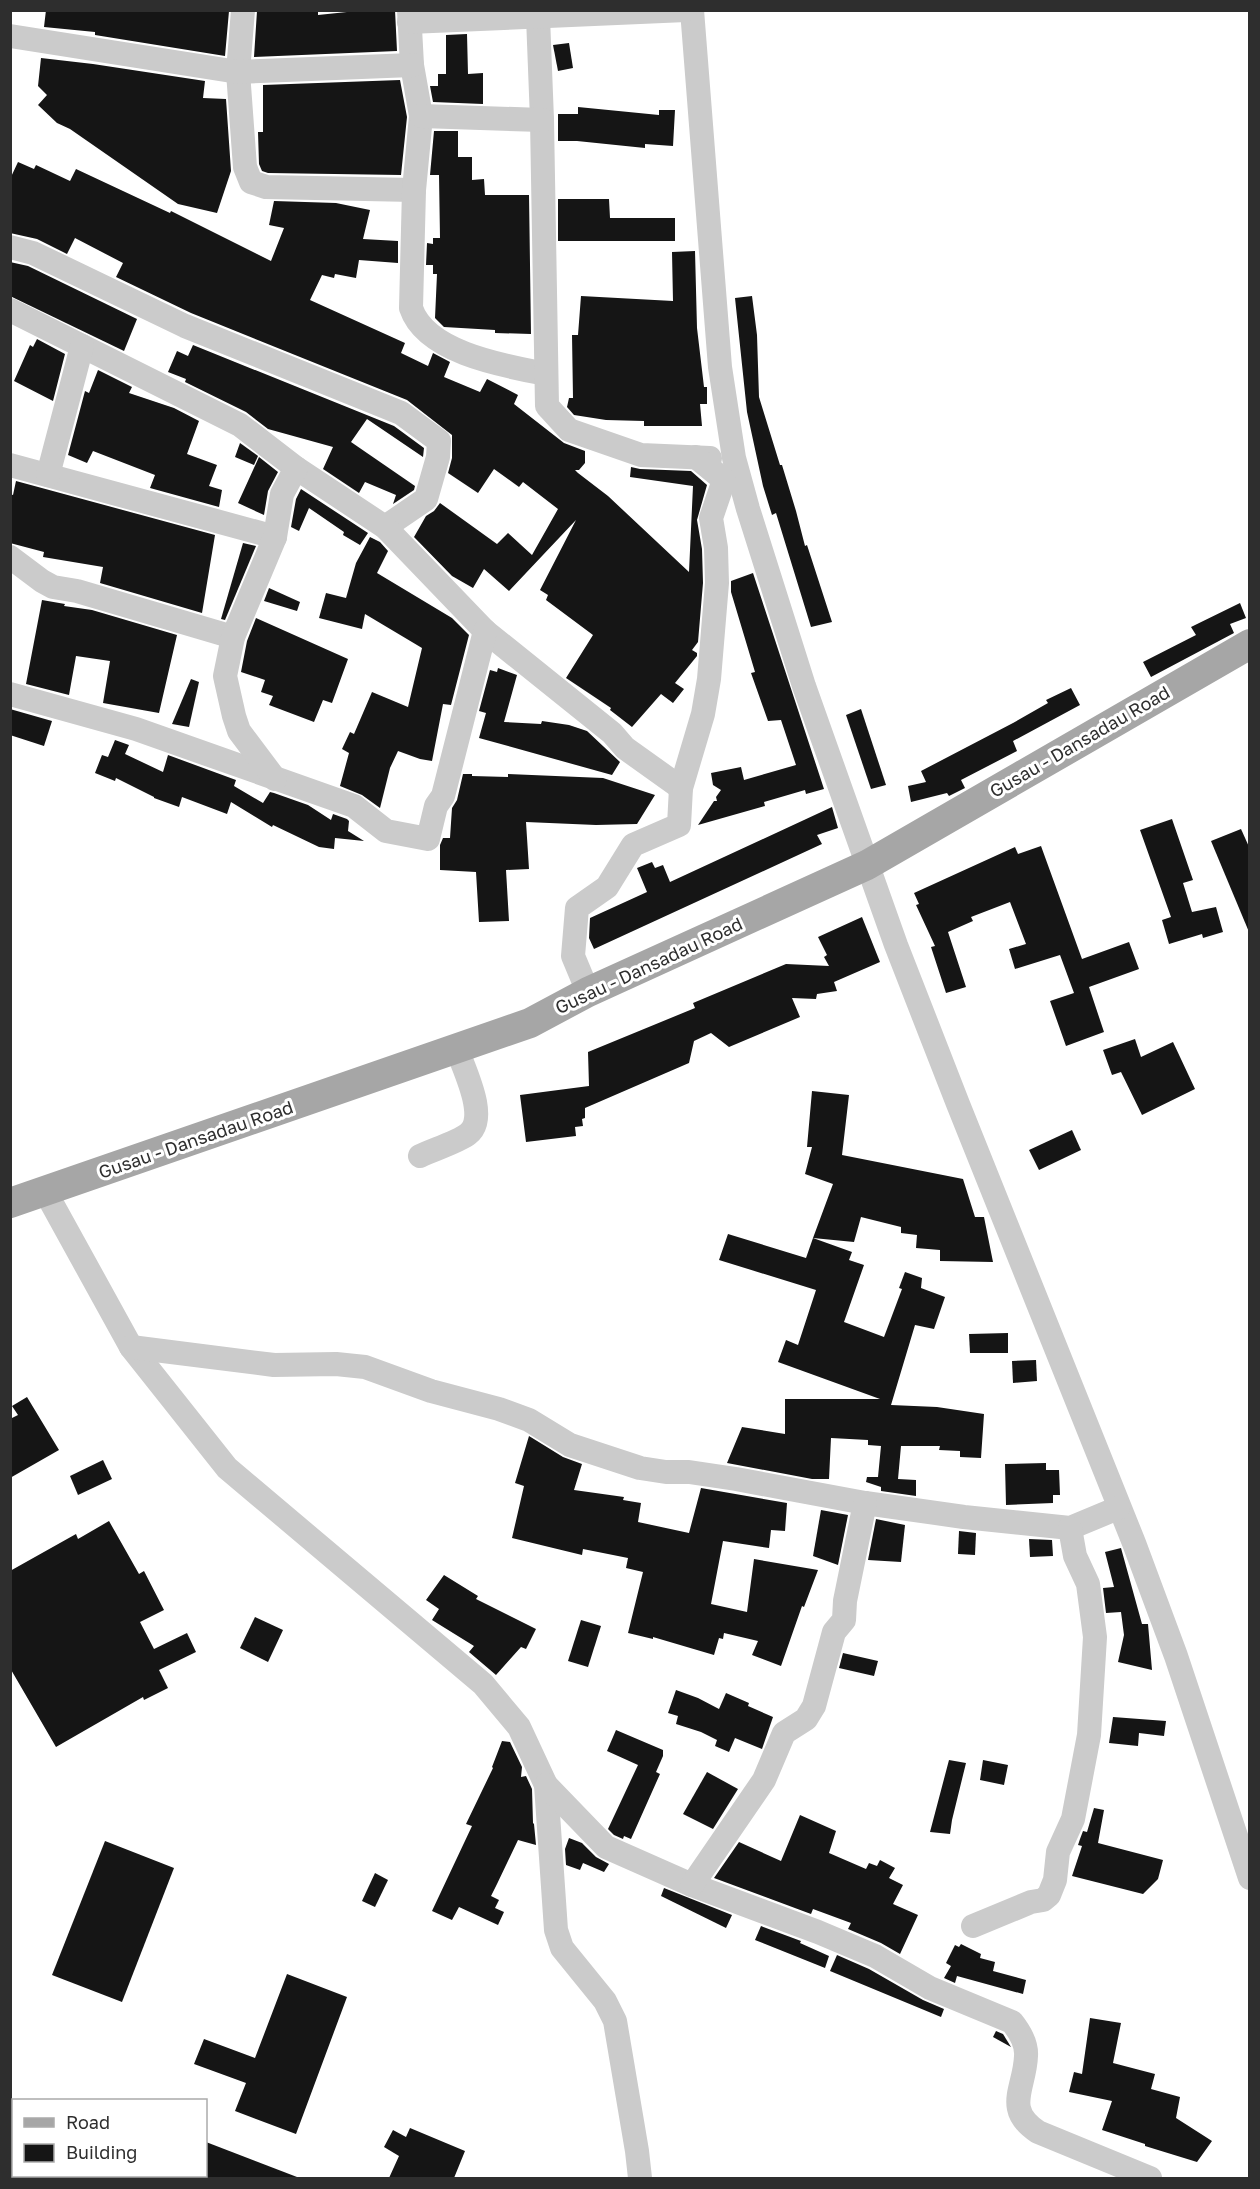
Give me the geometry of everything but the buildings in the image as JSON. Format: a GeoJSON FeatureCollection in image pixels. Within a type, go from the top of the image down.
{"type":"FeatureCollection","features":[{"type":"Feature","properties":{"kind":"main road","name":"Gusau - Dansadau Road"},"geometry":{"type":"LineString","coordinates":[[10,1203],[530,1023],[588,992],[867,865],[1250,645]]}},
{"type":"Feature","properties":{"kind":"street"},"geometry":{"type":"LineString","coordinates":[[243,10],[238,72],[245,167],[251,182],[266,187],[414,190]]}},
{"type":"Feature","properties":{"kind":"street"},"geometry":{"type":"LineString","coordinates":[[546,374],[495,364],[435,340],[415,320],[411,308],[414,190],[421,116],[412,65],[409,16],[686,10]]}},
{"type":"Feature","properties":{"kind":"street"},"geometry":{"type":"LineString","coordinates":[[692,10],[720,367],[734,458],[804,686],[867,865],[954,1094],[1019,1253],[1118,1508],[1134,1543],[1176,1656],[1250,1878]]}},
{"type":"Feature","properties":{"kind":"street"},"geometry":{"type":"LineString","coordinates":[[529,15],[542,120],[547,406],[569,430],[641,455],[734,458]]}},
{"type":"Feature","properties":{"kind":"street"},"geometry":{"type":"LineString","coordinates":[[10,36],[238,72],[412,65]]}},
{"type":"Feature","properties":{"kind":"street"},"geometry":{"type":"LineString","coordinates":[[421,116],[542,120]]}},
{"type":"Feature","properties":{"kind":"street"},"geometry":{"type":"LineString","coordinates":[[10,247],[33,253],[185,326],[372,399],[401,413],[439,441],[438,457],[426,499],[385,527]]}},
{"type":"Feature","properties":{"kind":"street"},"geometry":{"type":"LineString","coordinates":[[10,310],[240,425],[296,468],[385,527],[485,631],[612,733],[625,748],[681,788]]}},
{"type":"Feature","properties":{"kind":"street"},"geometry":{"type":"LineString","coordinates":[[48,475],[82,346]]}},
{"type":"Feature","properties":{"kind":"street"},"geometry":{"type":"LineString","coordinates":[[588,992],[573,956],[577,908],[607,887],[633,845],[679,825],[681,788],[703,714],[709,679],[717,583],[716,548],[711,518],[724,480],[696,457]]}},
{"type":"Feature","properties":{"kind":"street"},"geometry":{"type":"LineString","coordinates":[[10,465],[275,537]]}},
{"type":"Feature","properties":{"kind":"street"},"geometry":{"type":"LineString","coordinates":[[275,778],[239,731],[225,676],[233,637],[275,537],[282,494],[296,468]]}},
{"type":"Feature","properties":{"kind":"street"},"geometry":{"type":"LineString","coordinates":[[10,557],[42,582],[53,587],[77,591],[233,637]]}},
{"type":"Feature","properties":{"kind":"street"},"geometry":{"type":"LineString","coordinates":[[10,694],[136,729],[354,806],[386,831],[428,839],[436,806],[443,796],[485,631]]}},
{"type":"Feature","properties":{"kind":"street"},"geometry":{"type":"LineString","coordinates":[[420,1155],[468,1134],[477,1121],[477,1108],[457,1049]]}},
{"type":"Feature","properties":{"kind":"street"},"geometry":{"type":"LineString","coordinates":[[45,1191],[131,1347],[227,1468],[483,1684],[519,1727],[546,1785],[606,1847],[692,1885],[875,1956],[930,1988],[1012,2022],[1020,2033],[1027,2055],[1017,2103],[1019,2112],[1025,2121],[1038,2132],[1150,2178]]}},
{"type":"Feature","properties":{"kind":"street"},"geometry":{"type":"LineString","coordinates":[[131,1347],[274,1365],[336,1364],[365,1367],[431,1391],[499,1409],[529,1420],[570,1445],[640,1468],[724,1477],[864,1503],[964,1518],[1070,1528],[1118,1508]]}},
{"type":"Feature","properties":{"kind":"street"},"geometry":{"type":"LineString","coordinates":[[692,1885],[764,1780],[784,1732],[806,1719],[814,1706],[834,1632],[844,1620],[845,1600],[864,1503]]}},
{"type":"Feature","properties":{"kind":"street"},"geometry":{"type":"LineString","coordinates":[[973,1926],[1031,1902],[1043,1900],[1049,1895],[1054,1880],[1058,1852],[1073,1819],[1089,1735],[1095,1636],[1088,1584],[1075,1556],[1070,1528]]}},
{"type":"Feature","properties":{"kind":"street"},"geometry":{"type":"LineString","coordinates":[[546,1785],[556,1930],[562,1948],[605,2001],[615,2021],[640,2178]]}}]}
